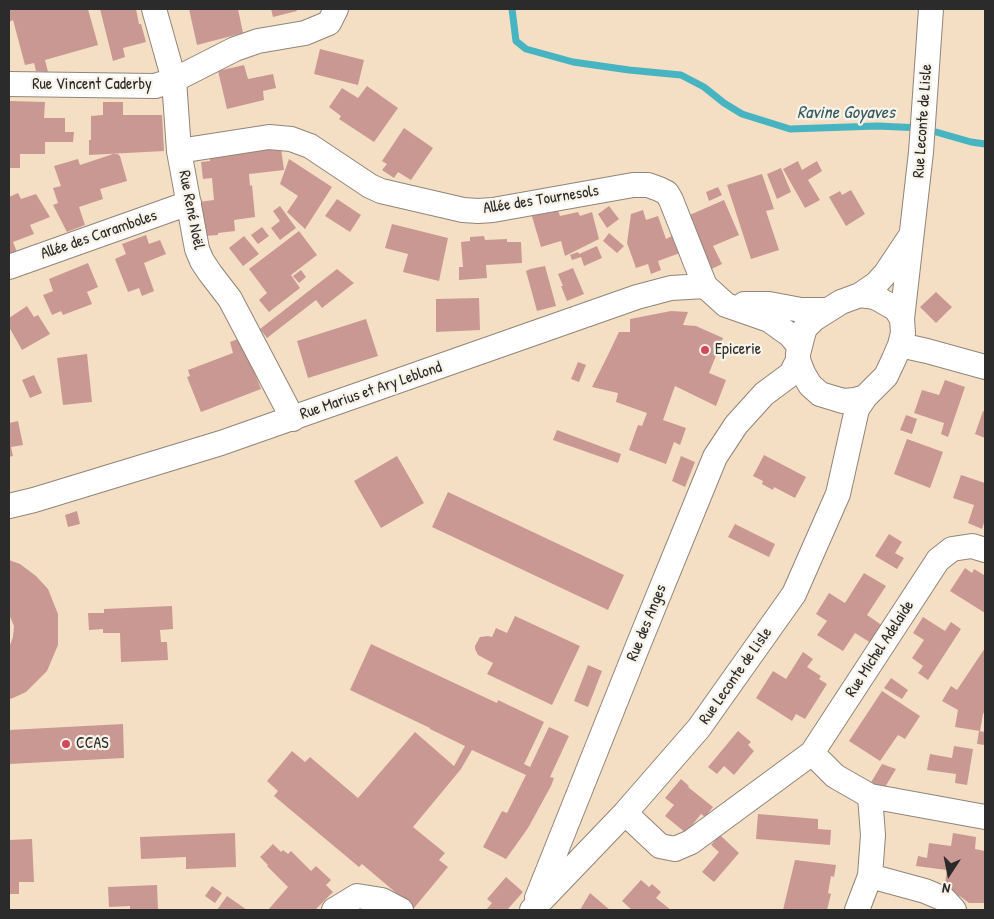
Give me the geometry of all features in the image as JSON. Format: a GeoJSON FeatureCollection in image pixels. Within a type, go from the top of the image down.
{"type":"FeatureCollection","features":[{"type":"Feature","properties":{"kind":"street","name":"Rue René Noël"},"geometry":{"type":"LineString","coordinates":[[154,9],[174,80],[179,151],[197,249],[202,261],[230,299],[293,419]]}},
{"type":"Feature","properties":{"kind":"street","name":"Rue Vincent Caderby"},"geometry":{"type":"LineString","coordinates":[[9,80],[155,86],[174,80],[235,49],[258,42],[305,33],[328,23],[336,9]]}},
{"type":"Feature","properties":{"kind":"street","name":"Rue Leconte de Lisle"},"geometry":{"type":"LineString","coordinates":[[902,319],[921,152],[931,9]]}},
{"type":"Feature","properties":{"kind":"street","name":"Allée des Tournesols"},"geometry":{"type":"LineString","coordinates":[[179,151],[269,137],[291,140],[310,146],[370,186],[463,210],[493,210],[633,185],[648,185],[667,193],[671,200],[705,286]]}},
{"type":"Feature","properties":{"kind":"street","name":"Allée des Caramboles"},"geometry":{"type":"LineString","coordinates":[[9,267],[189,203]]}},
{"type":"Feature","properties":{"kind":"street","name":"Rue Leconte de Lisle"},"geometry":{"type":"LineString","coordinates":[[860,295],[876,284],[886,273],[912,233]]}},
{"type":"Feature","properties":{"kind":"street"},"geometry":{"type":"LineString","coordinates":[[705,286],[726,305],[769,320],[790,335],[799,353],[803,373],[810,385],[820,394],[842,401],[864,397],[886,376],[900,345],[903,333],[902,319],[896,309],[886,302],[875,297],[860,295],[841,302],[814,319],[805,328],[799,353]]}},
{"type":"Feature","properties":{"kind":"street","name":"Rue Marius et Ary Leblond"},"geometry":{"type":"LineString","coordinates":[[9,506],[221,443],[638,297],[671,288],[705,286]]}},
{"type":"Feature","properties":{"kind":"street"},"geometry":{"type":"LineString","coordinates":[[726,305],[769,304],[801,310],[826,310]]}},
{"type":"Feature","properties":{"kind":"street"},"geometry":{"type":"LineString","coordinates":[[900,345],[985,367]]}},
{"type":"Feature","properties":{"kind":"street","name":"Rue des Anges"},"geometry":{"type":"LineString","coordinates":[[532,910],[638,643],[715,457],[736,425],[764,394],[791,374],[799,353]]}},
{"type":"Feature","properties":{"kind":"street","name":"Rue Leconte de Lisle"},"geometry":{"type":"LineString","coordinates":[[532,910],[625,813],[699,728],[794,594],[838,494],[857,409],[864,397]]}},
{"type":"Feature","properties":{"kind":"street","name":"Rue Michel Adelaide"},"geometry":{"type":"LineString","coordinates":[[625,813],[660,846],[675,849],[691,842],[812,752],[938,560],[952,549],[972,546],[985,550]]}},
{"type":"Feature","properties":{"kind":"street"},"geometry":{"type":"LineString","coordinates":[[812,752],[836,776],[870,796],[985,817]]}},
{"type":"Feature","properties":{"kind":"street"},"geometry":{"type":"LineString","coordinates":[[857,910],[870,876],[873,835],[870,796]]}},
{"type":"Feature","properties":{"kind":"street"},"geometry":{"type":"LineString","coordinates":[[870,876],[925,891],[944,899],[954,910]]}},
{"type":"Feature","properties":{"kind":"street"},"geometry":{"type":"LineString","coordinates":[[334,910],[357,896],[382,900],[401,910]]}},
{"type":"Feature","properties":{"kind":"building"},"geometry":{"type":"Polygon","coordinates":[[[9,9],[88,9],[98,45],[45,60],[48,72],[36,71],[34,63],[25,65],[13,20],[9,22],[9,9]]]}},
{"type":"Feature","properties":{"kind":"building"},"geometry":{"type":"Polygon","coordinates":[[[100,9],[136,9],[146,42],[123,48],[125,57],[113,61],[100,9]]]}},
{"type":"Feature","properties":{"kind":"building"},"geometry":{"type":"Polygon","coordinates":[[[189,9],[238,9],[243,33],[197,45],[189,9]]]}},
{"type":"Feature","properties":{"kind":"building"},"geometry":{"type":"Polygon","coordinates":[[[271,9],[296,9],[297,11],[273,17],[271,9]]]}},
{"type":"Feature","properties":{"kind":"building"},"geometry":{"type":"Polygon","coordinates":[[[320,49],[364,60],[358,85],[314,74],[320,49]]]}},
{"type":"Feature","properties":{"kind":"building"},"geometry":{"type":"Polygon","coordinates":[[[244,65],[248,79],[273,74],[276,88],[263,91],[264,100],[227,109],[218,71],[244,65]]]}},
{"type":"Feature","properties":{"kind":"building"},"geometry":{"type":"Polygon","coordinates":[[[367,86],[398,108],[374,142],[339,119],[341,116],[329,107],[342,88],[358,98],[367,86]]]}},
{"type":"Feature","properties":{"kind":"building"},"geometry":{"type":"Polygon","coordinates":[[[9,101],[45,102],[44,118],[65,118],[65,132],[74,132],[73,142],[45,142],[45,154],[20,154],[20,168],[9,168],[9,101]]]}},
{"type":"Feature","properties":{"kind":"building"},"geometry":{"type":"Polygon","coordinates":[[[103,102],[123,102],[123,115],[162,115],[164,151],[89,155],[91,116],[103,115],[103,102]]]}},
{"type":"Feature","properties":{"kind":"building"},"geometry":{"type":"Polygon","coordinates":[[[404,128],[433,148],[411,180],[398,172],[394,178],[382,170],[387,164],[382,161],[404,128]]]}},
{"type":"Feature","properties":{"kind":"building"},"geometry":{"type":"Polygon","coordinates":[[[281,148],[284,170],[249,174],[255,217],[234,220],[235,231],[205,236],[198,202],[214,200],[212,178],[203,179],[201,162],[210,161],[210,156],[281,148]]]}},
{"type":"Feature","properties":{"kind":"building"},"geometry":{"type":"Polygon","coordinates":[[[116,153],[120,156],[127,181],[100,189],[103,199],[79,207],[85,225],[67,232],[53,205],[58,203],[53,188],[61,186],[54,166],[78,159],[80,165],[116,153]]]}},
{"type":"Feature","properties":{"kind":"building"},"geometry":{"type":"Polygon","coordinates":[[[289,159],[332,187],[305,229],[287,212],[298,196],[280,184],[289,159]]]}},
{"type":"Feature","properties":{"kind":"building"},"geometry":{"type":"Polygon","coordinates":[[[798,161],[802,170],[817,161],[822,171],[808,180],[820,200],[805,208],[783,169],[798,161]]]}},
{"type":"Feature","properties":{"kind":"building"},"geometry":{"type":"Polygon","coordinates":[[[781,168],[791,192],[777,199],[767,174],[781,168]]]}},
{"type":"Feature","properties":{"kind":"building"},"geometry":{"type":"Polygon","coordinates":[[[762,174],[774,209],[766,211],[779,250],[751,259],[727,185],[762,174]]]}},
{"type":"Feature","properties":{"kind":"building"},"geometry":{"type":"Polygon","coordinates":[[[718,187],[722,195],[709,201],[706,192],[718,187]]]}},
{"type":"Feature","properties":{"kind":"building"},"geometry":{"type":"Polygon","coordinates":[[[851,190],[865,214],[846,226],[829,197],[840,191],[842,195],[851,190]]]}},
{"type":"Feature","properties":{"kind":"building"},"geometry":{"type":"Polygon","coordinates":[[[18,193],[21,199],[36,194],[50,217],[30,225],[34,234],[13,242],[17,252],[9,255],[9,197],[18,193]]]}},
{"type":"Feature","properties":{"kind":"building"},"geometry":{"type":"Polygon","coordinates":[[[337,199],[361,215],[350,232],[325,216],[337,199]]]}},
{"type":"Feature","properties":{"kind":"building"},"geometry":{"type":"Polygon","coordinates":[[[724,200],[739,235],[713,246],[722,264],[705,272],[685,217],[724,200]]]}},
{"type":"Feature","properties":{"kind":"building"},"geometry":{"type":"Polygon","coordinates":[[[556,205],[560,216],[578,212],[580,216],[592,212],[599,239],[565,256],[561,241],[541,247],[531,213],[556,205]]]}},
{"type":"Feature","properties":{"kind":"building"},"geometry":{"type":"Polygon","coordinates":[[[280,206],[296,228],[280,240],[271,228],[280,221],[273,211],[280,206]]]}},
{"type":"Feature","properties":{"kind":"building"},"geometry":{"type":"Polygon","coordinates":[[[609,206],[619,219],[607,228],[598,214],[609,206]]]}},
{"type":"Feature","properties":{"kind":"building"},"geometry":{"type":"Polygon","coordinates":[[[643,210],[646,220],[658,216],[666,239],[674,235],[680,253],[658,261],[661,270],[651,274],[648,264],[636,268],[627,243],[631,214],[643,210]]]}},
{"type":"Feature","properties":{"kind":"building"},"geometry":{"type":"Polygon","coordinates":[[[392,224],[448,238],[439,281],[403,272],[408,254],[385,248],[392,224]]]}},
{"type":"Feature","properties":{"kind":"building"},"geometry":{"type":"Polygon","coordinates":[[[262,227],[269,236],[258,244],[251,235],[262,227]]]}},
{"type":"Feature","properties":{"kind":"building"},"geometry":{"type":"Polygon","coordinates":[[[299,231],[317,255],[291,275],[300,288],[269,312],[259,300],[267,293],[249,269],[299,231]]]}},
{"type":"Feature","properties":{"kind":"building"},"geometry":{"type":"Polygon","coordinates":[[[609,233],[624,246],[617,253],[603,241],[609,233]]]}},
{"type":"Feature","properties":{"kind":"building"},"geometry":{"type":"Polygon","coordinates":[[[146,235],[149,244],[160,240],[166,254],[144,263],[154,291],[142,296],[139,288],[128,292],[115,259],[126,254],[122,244],[146,235]]]}},
{"type":"Feature","properties":{"kind":"building"},"geometry":{"type":"Polygon","coordinates":[[[244,236],[259,254],[243,266],[229,248],[244,236]]]}},
{"type":"Feature","properties":{"kind":"building"},"geometry":{"type":"Polygon","coordinates":[[[484,236],[485,240],[507,239],[507,242],[521,242],[522,263],[486,265],[487,278],[459,280],[459,267],[463,267],[461,242],[470,241],[470,237],[484,236]]]}},
{"type":"Feature","properties":{"kind":"building"},"geometry":{"type":"Polygon","coordinates":[[[597,246],[602,258],[584,266],[581,257],[572,260],[570,255],[578,252],[579,254],[597,246]]]}},
{"type":"Feature","properties":{"kind":"building"},"geometry":{"type":"Polygon","coordinates":[[[88,263],[98,287],[87,292],[92,304],[63,315],[61,311],[52,315],[43,295],[53,291],[49,279],[88,263]]]}},
{"type":"Feature","properties":{"kind":"building"},"geometry":{"type":"Polygon","coordinates":[[[545,266],[556,306],[537,311],[526,271],[545,266]]]}},
{"type":"Feature","properties":{"kind":"building"},"geometry":{"type":"Polygon","coordinates":[[[573,268],[584,294],[567,301],[558,274],[573,268]]]}},
{"type":"Feature","properties":{"kind":"building"},"geometry":{"type":"Polygon","coordinates":[[[337,269],[354,283],[322,308],[316,300],[267,338],[260,329],[337,269]]]}},
{"type":"Feature","properties":{"kind":"building"},"geometry":{"type":"Polygon","coordinates":[[[301,270],[306,277],[299,283],[293,276],[301,270]]]}},
{"type":"Feature","properties":{"kind":"building"},"geometry":{"type":"Polygon","coordinates":[[[936,292],[952,307],[936,323],[920,307],[936,292]]]}},
{"type":"Feature","properties":{"kind":"building"},"geometry":{"type":"Polygon","coordinates":[[[479,298],[480,330],[436,332],[436,299],[479,298]]]}},
{"type":"Feature","properties":{"kind":"building"},"geometry":{"type":"Polygon","coordinates":[[[27,306],[34,317],[38,315],[50,334],[22,350],[9,327],[9,318],[27,306]]]}},
{"type":"Feature","properties":{"kind":"building"},"geometry":{"type":"Polygon","coordinates":[[[671,311],[688,312],[683,325],[696,326],[723,338],[709,373],[726,380],[716,406],[675,386],[663,420],[686,428],[680,445],[674,442],[666,464],[629,450],[638,425],[642,426],[647,413],[616,402],[618,393],[592,387],[619,332],[630,332],[630,319],[671,311]]]}},
{"type":"Feature","properties":{"kind":"building"},"geometry":{"type":"Polygon","coordinates":[[[366,319],[378,356],[308,378],[297,341],[366,319]]]}},
{"type":"Feature","properties":{"kind":"building"},"geometry":{"type":"Polygon","coordinates":[[[238,339],[261,389],[201,412],[187,377],[190,376],[188,370],[233,353],[230,342],[238,339]]]}},
{"type":"Feature","properties":{"kind":"building"},"geometry":{"type":"Polygon","coordinates":[[[87,354],[92,402],[63,405],[57,358],[87,354]]]}},
{"type":"Feature","properties":{"kind":"building"},"geometry":{"type":"Polygon","coordinates":[[[578,362],[586,365],[579,382],[571,379],[578,362]]]}},
{"type":"Feature","properties":{"kind":"building"},"geometry":{"type":"Polygon","coordinates":[[[34,375],[42,393],[30,398],[22,380],[34,375]]]}},
{"type":"Feature","properties":{"kind":"building"},"geometry":{"type":"Polygon","coordinates":[[[945,380],[965,387],[948,437],[941,434],[944,423],[914,413],[922,390],[939,395],[945,380]]]}},
{"type":"Feature","properties":{"kind":"building"},"geometry":{"type":"Polygon","coordinates":[[[983,411],[985,412],[985,438],[975,434],[983,411]]]}},
{"type":"Feature","properties":{"kind":"building"},"geometry":{"type":"Polygon","coordinates":[[[906,415],[917,419],[912,434],[900,430],[906,415]]]}},
{"type":"Feature","properties":{"kind":"building"},"geometry":{"type":"Polygon","coordinates":[[[18,421],[23,445],[11,447],[13,456],[9,457],[9,423],[18,421]]]}},
{"type":"Feature","properties":{"kind":"building"},"geometry":{"type":"Polygon","coordinates":[[[557,430],[621,454],[618,463],[553,440],[557,430]]]}},
{"type":"Feature","properties":{"kind":"building"},"geometry":{"type":"Polygon","coordinates":[[[907,439],[943,452],[930,488],[894,474],[907,439]]]}},
{"type":"Feature","properties":{"kind":"building"},"geometry":{"type":"Polygon","coordinates":[[[764,455],[806,477],[795,498],[774,487],[773,490],[762,484],[763,481],[753,476],[764,455]]]}},
{"type":"Feature","properties":{"kind":"building"},"geometry":{"type":"Polygon","coordinates":[[[397,456],[424,503],[381,528],[354,481],[397,456]]]}},
{"type":"Feature","properties":{"kind":"building"},"geometry":{"type":"Polygon","coordinates":[[[681,456],[695,462],[685,487],[672,481],[681,456]]]}},
{"type":"Feature","properties":{"kind":"building"},"geometry":{"type":"Polygon","coordinates":[[[961,475],[985,483],[985,520],[982,529],[968,523],[974,505],[953,498],[961,475]]]}},
{"type":"Feature","properties":{"kind":"building"},"geometry":{"type":"Polygon","coordinates":[[[448,492],[624,575],[608,610],[432,527],[448,492]]]}},
{"type":"Feature","properties":{"kind":"building"},"geometry":{"type":"Polygon","coordinates":[[[77,511],[80,524],[68,527],[65,515],[77,511]]]}},
{"type":"Feature","properties":{"kind":"building"},"geometry":{"type":"Polygon","coordinates":[[[735,524],[775,544],[769,557],[728,537],[735,524]]]}},
{"type":"Feature","properties":{"kind":"building"},"geometry":{"type":"Polygon","coordinates":[[[889,534],[902,542],[895,553],[904,558],[897,569],[875,556],[889,534]]]}},
{"type":"Feature","properties":{"kind":"building"},"geometry":{"type":"Polygon","coordinates":[[[9,560],[20,564],[36,576],[48,589],[58,614],[58,645],[47,671],[26,692],[9,699],[9,648],[14,626],[9,614],[9,560]]]}},
{"type":"Feature","properties":{"kind":"building"},"geometry":{"type":"Polygon","coordinates":[[[965,568],[972,573],[974,569],[984,575],[985,573],[985,613],[950,591],[965,568]]]}},
{"type":"Feature","properties":{"kind":"building"},"geometry":{"type":"Polygon","coordinates":[[[864,573],[886,586],[867,615],[883,626],[871,643],[855,633],[843,651],[817,635],[827,621],[816,614],[829,593],[845,603],[864,573]]]}},
{"type":"Feature","properties":{"kind":"building"},"geometry":{"type":"Polygon","coordinates":[[[172,606],[173,629],[160,630],[161,642],[167,642],[168,660],[121,662],[120,633],[103,633],[103,629],[89,630],[88,613],[104,613],[104,609],[172,606]]]}},
{"type":"Feature","properties":{"kind":"building"},"geometry":{"type":"Polygon","coordinates":[[[515,616],[580,646],[552,705],[487,674],[493,663],[478,655],[475,649],[480,637],[492,637],[496,628],[507,633],[515,616]]]}},
{"type":"Feature","properties":{"kind":"building"},"geometry":{"type":"Polygon","coordinates":[[[923,617],[945,631],[951,622],[961,629],[928,680],[918,673],[923,666],[912,658],[924,640],[913,633],[923,617]]]}},
{"type":"Feature","properties":{"kind":"building"},"geometry":{"type":"Polygon","coordinates":[[[371,644],[497,703],[498,700],[544,722],[524,764],[530,767],[549,727],[569,736],[550,777],[554,778],[551,786],[528,828],[506,859],[483,847],[502,811],[507,813],[526,775],[472,750],[461,769],[413,827],[445,853],[439,860],[448,867],[414,908],[362,864],[359,867],[274,796],[278,791],[267,781],[292,751],[305,762],[310,757],[358,798],[415,732],[454,766],[465,746],[350,690],[371,644]]]}},
{"type":"Feature","properties":{"kind":"building"},"geometry":{"type":"Polygon","coordinates":[[[985,648],[985,711],[980,731],[955,727],[958,710],[942,701],[951,686],[957,690],[985,648]]]}},
{"type":"Feature","properties":{"kind":"building"},"geometry":{"type":"Polygon","coordinates":[[[803,652],[813,659],[807,667],[821,676],[819,679],[827,684],[805,719],[796,714],[792,721],[756,698],[773,671],[786,679],[803,652]]]}},
{"type":"Feature","properties":{"kind":"building"},"geometry":{"type":"Polygon","coordinates":[[[588,665],[602,671],[588,707],[574,701],[588,665]]]}},
{"type":"Feature","properties":{"kind":"building"},"geometry":{"type":"Polygon","coordinates":[[[891,678],[908,690],[902,699],[884,688],[891,678]]]}},
{"type":"Feature","properties":{"kind":"building"},"geometry":{"type":"Polygon","coordinates":[[[882,691],[920,716],[905,739],[898,735],[880,761],[849,741],[882,691]]]}},
{"type":"Feature","properties":{"kind":"building","name":"CCAS"},"geometry":{"type":"Polygon","coordinates":[[[123,724],[124,758],[9,764],[9,730],[123,724]]]}},
{"type":"Feature","properties":{"kind":"building"},"geometry":{"type":"Polygon","coordinates":[[[738,731],[751,742],[748,745],[754,751],[734,775],[724,766],[717,774],[708,767],[738,731]]]}},
{"type":"Feature","properties":{"kind":"building"},"geometry":{"type":"Polygon","coordinates":[[[979,731],[985,732],[985,745],[977,744],[979,731]]]}},
{"type":"Feature","properties":{"kind":"building"},"geometry":{"type":"Polygon","coordinates":[[[954,746],[973,749],[967,785],[955,783],[956,774],[927,770],[930,754],[952,758],[954,746]]]}},
{"type":"Feature","properties":{"kind":"building"},"geometry":{"type":"Polygon","coordinates":[[[882,764],[896,769],[885,787],[870,784],[882,764]]]}},
{"type":"Feature","properties":{"kind":"building"},"geometry":{"type":"Polygon","coordinates":[[[681,779],[713,807],[705,817],[701,814],[686,833],[665,816],[674,805],[665,798],[681,779]]]}},
{"type":"Feature","properties":{"kind":"building"},"geometry":{"type":"Polygon","coordinates":[[[758,814],[818,819],[818,829],[831,830],[830,845],[756,839],[758,814]]]}},
{"type":"Feature","properties":{"kind":"building"},"geometry":{"type":"Polygon","coordinates":[[[235,833],[236,867],[186,869],[186,857],[141,859],[140,837],[235,833]]]}},
{"type":"Feature","properties":{"kind":"building"},"geometry":{"type":"Polygon","coordinates":[[[953,833],[976,837],[975,849],[985,851],[985,903],[969,903],[961,897],[944,890],[947,870],[916,866],[918,856],[927,858],[929,843],[951,846],[953,833]]]}},
{"type":"Feature","properties":{"kind":"building"},"geometry":{"type":"Polygon","coordinates":[[[720,835],[739,853],[714,882],[702,872],[719,852],[711,845],[720,835]]]}},
{"type":"Feature","properties":{"kind":"building"},"geometry":{"type":"Polygon","coordinates":[[[32,839],[34,882],[19,882],[19,894],[9,894],[9,840],[32,839]]]}},
{"type":"Feature","properties":{"kind":"building"},"geometry":{"type":"Polygon","coordinates":[[[273,844],[281,852],[283,850],[288,854],[291,851],[311,871],[316,866],[331,880],[326,885],[333,892],[315,910],[268,910],[288,887],[260,857],[273,844]]]}},
{"type":"Feature","properties":{"kind":"building"},"geometry":{"type":"Polygon","coordinates":[[[795,860],[836,865],[834,877],[831,876],[828,893],[831,894],[827,910],[783,910],[795,860]]]}},
{"type":"Feature","properties":{"kind":"building"},"geometry":{"type":"Polygon","coordinates":[[[506,877],[523,892],[507,910],[486,910],[492,903],[487,899],[506,877]]]}},
{"type":"Feature","properties":{"kind":"building"},"geometry":{"type":"Polygon","coordinates":[[[641,880],[649,887],[652,884],[661,892],[656,898],[671,910],[632,910],[622,901],[641,880]]]}},
{"type":"Feature","properties":{"kind":"building"},"geometry":{"type":"Polygon","coordinates":[[[157,885],[158,910],[130,910],[130,906],[109,907],[108,887],[157,885]]]}},
{"type":"Feature","properties":{"kind":"building"},"geometry":{"type":"Polygon","coordinates":[[[212,886],[222,893],[215,903],[205,896],[212,886]]]}},
{"type":"Feature","properties":{"kind":"building"},"geometry":{"type":"Polygon","coordinates":[[[590,893],[610,910],[580,910],[590,893]]]}},
{"type":"Feature","properties":{"kind":"building"},"geometry":{"type":"Polygon","coordinates":[[[227,896],[247,910],[217,910],[227,896]]]}},
{"type":"Feature","properties":{"kind":"waterway","name":"Ravine Goyaves"},"geometry":{"type":"LineString","coordinates":[[512,9],[516,41],[526,49],[573,62],[681,75],[704,87],[742,114],[790,129],[877,126],[922,128],[971,142],[985,144]]}},
{"type":"Feature","properties":{"kind":"place","name":"Epicerie"},"geometry":{"type":"Point","coordinates":[705,350]}},
{"type":"Feature","properties":{"kind":"place","name":"CCAS"},"geometry":{"type":"Point","coordinates":[66,744]}}]}
